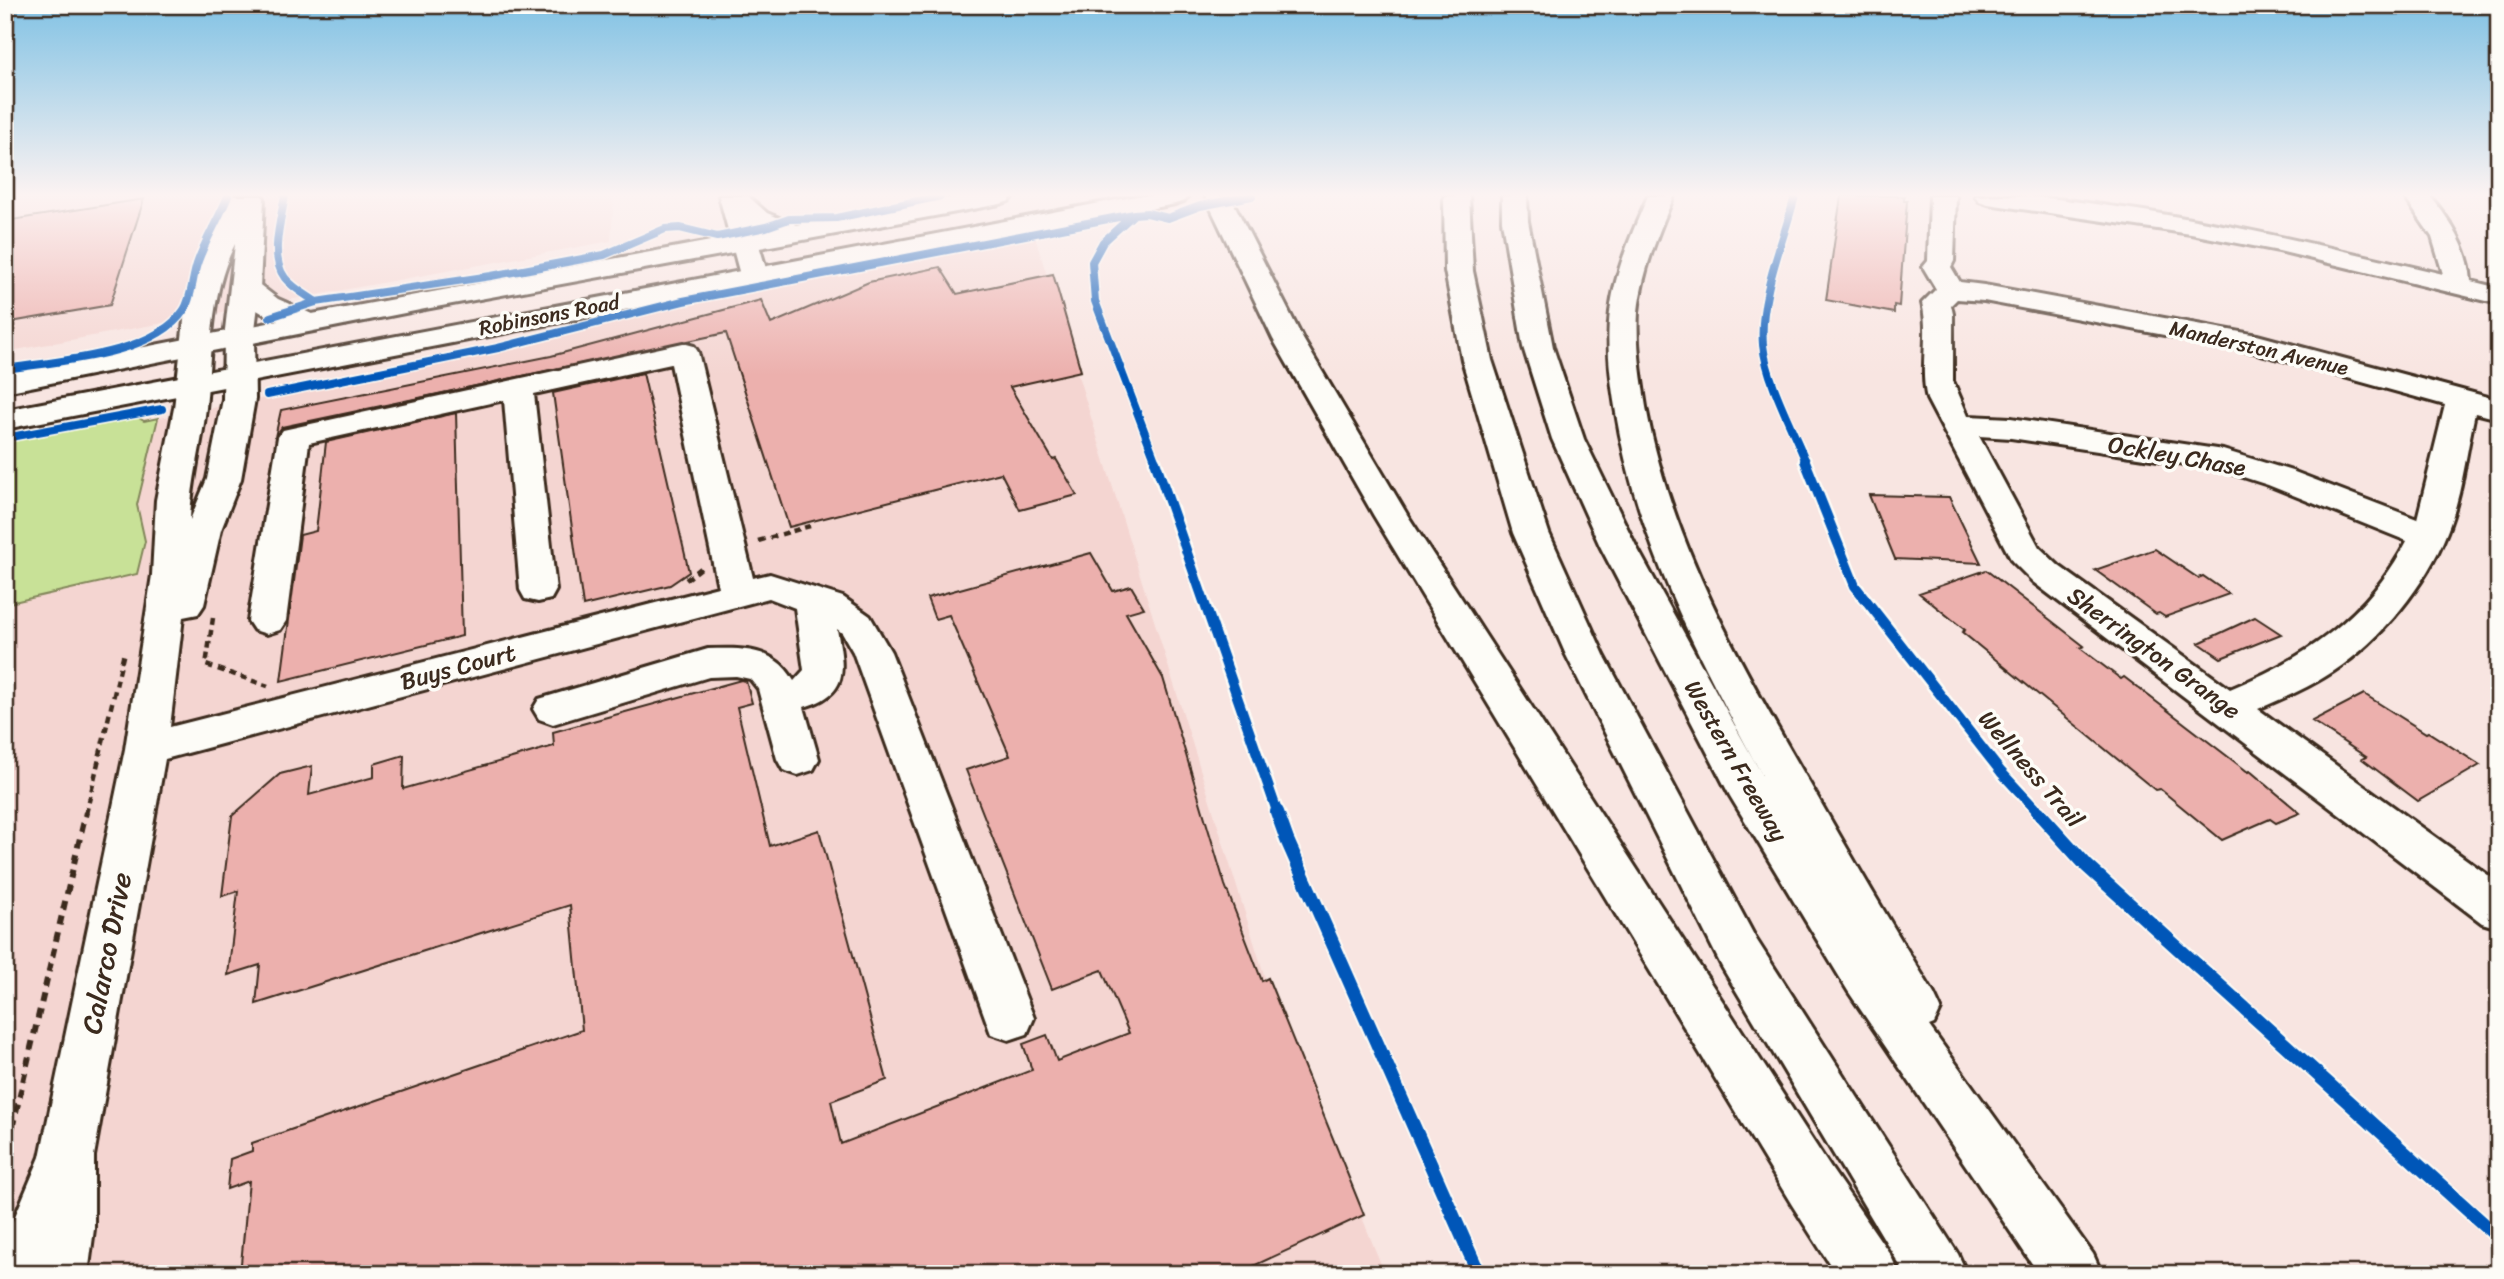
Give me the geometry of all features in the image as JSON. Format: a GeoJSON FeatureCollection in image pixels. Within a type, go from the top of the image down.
{"type":"FeatureCollection","features":[{"type":"Feature","properties":{"kind":"main road","name":"Calarco Drive"},"geometry":{"type":"LineString","coordinates":[[59,1274],[66,1229],[67,1156],[146,749],[170,575],[173,500],[190,408],[194,346],[199,312],[216,256]]}},
{"type":"Feature","properties":{"kind":"main road","name":"Calarco Drive"},"geometry":{"type":"LineString","coordinates":[[146,749],[170,667],[203,530],[224,479],[239,399],[239,338],[247,256]]}},
{"type":"Feature","properties":{"kind":"main road","name":"Robinsons Road"},"geometry":{"type":"LineString","coordinates":[[5,383],[586,272],[627,256]]}},
{"type":"Feature","properties":{"kind":"main road"},"geometry":{"type":"LineString","coordinates":[[748,256],[754,275]]}},
{"type":"Feature","properties":{"kind":"main road","name":"Robinsons Road"},"geometry":{"type":"LineString","coordinates":[[5,420],[857,256]]}},
{"type":"Feature","properties":{"kind":"main road"},"geometry":{"type":"LineString","coordinates":[[1240,256],[1251,268]]}},
{"type":"Feature","properties":{"kind":"main road"},"geometry":{"type":"LineString","coordinates":[[1245,256],[1288,340],[1391,516],[1811,1186],[1870,1274]]}},
{"type":"Feature","properties":{"kind":"main road"},"geometry":{"type":"LineString","coordinates":[[1459,256],[1459,271],[1477,360],[1531,533],[1585,654],[1738,953],[1938,1274]]}},
{"type":"Feature","properties":{"kind":"main road","name":"Western Freeway"},"geometry":{"type":"LineString","coordinates":[[1521,256],[1538,347],[1568,439],[1618,546],[1745,784],[1865,976],[2073,1274]]}},
{"type":"Feature","properties":{"kind":"main road"},"geometry":{"type":"LineString","coordinates":[[1639,256],[1624,311],[1624,359],[1632,427],[1657,516],[1731,678],[1915,1007],[2097,1274]]}},
{"type":"Feature","properties":{"kind":"main road"},"geometry":{"type":"LineString","coordinates":[[1941,256],[1954,297]]}},
{"type":"Feature","properties":{"kind":"main road"},"geometry":{"type":"LineString","coordinates":[[2337,256],[2499,296]]}},
{"type":"Feature","properties":{"kind":"main road"},"geometry":{"type":"LineString","coordinates":[[2452,256],[2457,285]]}},
{"type":"Feature","properties":{"kind":"main road"},"geometry":{"type":"LineString","coordinates":[[246,288],[260,302],[283,314],[310,323]]}},
{"type":"Feature","properties":{"kind":"main road","name":"Manderston Avenue"},"geometry":{"type":"LineString","coordinates":[[1954,297],[2016,301],[2258,344],[2499,410]]}},
{"type":"Feature","properties":{"kind":"main road","name":"Sherrington Grange"},"geometry":{"type":"LineString","coordinates":[[1954,297],[1938,381],[1943,399],[2025,552],[2046,574],[2497,907]]}},
{"type":"Feature","properties":{"kind":"main road"},"geometry":{"type":"LineString","coordinates":[[267,621],[294,437],[683,352],[754,590],[813,600],[830,606],[857,625],[872,652],[1009,1018]]}},
{"type":"Feature","properties":{"kind":"main road"},"geometry":{"type":"LineString","coordinates":[[518,388],[538,590]]}},
{"type":"Feature","properties":{"kind":"main road"},"geometry":{"type":"LineString","coordinates":[[2227,706],[2281,684],[2324,659],[2359,629],[2399,583],[2436,516],[2462,400]]}},
{"type":"Feature","properties":{"kind":"main road","name":"Ockley Chase"},"geometry":{"type":"LineString","coordinates":[[1958,425],[2011,428],[2223,460],[2280,478],[2427,536]]}},
{"type":"Feature","properties":{"kind":"main road","name":"Buys Court"},"geometry":{"type":"LineString","coordinates":[[146,749],[754,590]]}},
{"type":"Feature","properties":{"kind":"main road"},"geometry":{"type":"LineString","coordinates":[[781,699],[811,691],[822,680],[824,670],[813,600]]}},
{"type":"Feature","properties":{"kind":"main road"},"geometry":{"type":"LineString","coordinates":[[553,709],[708,663],[736,662],[763,668],[777,685],[798,759]]}},
{"type":"Feature","properties":{"kind":"main road","name":"Calarco Drive"},"geometry":{"type":"LineString","coordinates":[[20,1274],[67,1156]]}},
{"type":"Feature","properties":{"kind":"path"},"geometry":{"type":"LineString","coordinates":[[747,544],[810,526]]}},
{"type":"Feature","properties":{"kind":"path"},"geometry":{"type":"LineString","coordinates":[[682,583],[711,559]]}},
{"type":"Feature","properties":{"kind":"path"},"geometry":{"type":"LineString","coordinates":[[214,615],[206,665],[275,688]]}},
{"type":"Feature","properties":{"kind":"path"},"geometry":{"type":"LineString","coordinates":[[5,1158],[125,643]]}},
{"type":"Feature","properties":{"kind":"shaded area"},"geometry":{"type":"Polygon","coordinates":[[[5,256],[531,256],[5,352],[5,256]]]}},
{"type":"Feature","properties":{"kind":"shaded area"},"geometry":{"type":"Polygon","coordinates":[[[937,256],[1041,256],[1267,984],[1385,1274],[5,1274],[5,439],[132,414],[144,421],[503,351],[695,302],[937,256]]]}},
{"type":"Feature","properties":{"kind":"green space"},"geometry":{"type":"Polygon","coordinates":[[[132,414],[144,421],[158,418],[137,505],[145,541],[137,574],[5,604],[5,439],[132,414]]]}},
{"type":"Feature","properties":{"kind":"building"},"geometry":{"type":"Polygon","coordinates":[[[5,256],[126,256],[110,305],[5,323],[5,256]]]}},
{"type":"Feature","properties":{"kind":"building"},"geometry":{"type":"Polygon","coordinates":[[[1832,256],[1903,256],[1899,306],[1894,305],[1894,313],[1826,300],[1832,256]]]}},
{"type":"Feature","properties":{"kind":"building"},"geometry":{"type":"Polygon","coordinates":[[[940,267],[957,294],[1053,274],[1081,371],[1010,387],[1077,495],[1020,510],[1001,473],[789,527],[726,333],[282,427],[275,437],[281,410],[551,356],[761,300],[771,324],[869,282],[940,267]]]}},
{"type":"Feature","properties":{"kind":"building"},"geometry":{"type":"Polygon","coordinates":[[[643,373],[689,572],[670,585],[583,606],[553,393],[643,373]]]}},
{"type":"Feature","properties":{"kind":"building"},"geometry":{"type":"Polygon","coordinates":[[[456,413],[462,636],[281,681],[300,535],[316,531],[326,442],[456,413]]]}},
{"type":"Feature","properties":{"kind":"building"},"geometry":{"type":"Polygon","coordinates":[[[1869,495],[1949,497],[1981,563],[1895,559],[1869,495]]]}},
{"type":"Feature","properties":{"kind":"building"},"geometry":{"type":"Polygon","coordinates":[[[2155,549],[2198,578],[2203,576],[2229,594],[2165,617],[2156,614],[2095,570],[2155,549]]]}},
{"type":"Feature","properties":{"kind":"building"},"geometry":{"type":"Polygon","coordinates":[[[1091,553],[1113,591],[1131,586],[1144,608],[1126,613],[1163,678],[1225,885],[1262,981],[1268,978],[1364,1215],[1236,1274],[240,1274],[249,1181],[227,1189],[230,1159],[252,1151],[252,1143],[582,1030],[570,905],[256,1004],[260,965],[228,975],[238,891],[222,896],[232,816],[280,774],[312,766],[309,795],[374,777],[374,764],[404,755],[403,789],[554,746],[553,732],[741,680],[746,681],[752,703],[737,707],[770,846],[819,830],[887,1080],[831,1101],[841,1144],[1032,1070],[1023,1044],[1047,1035],[1057,1061],[1129,1033],[1102,970],[1052,989],[966,770],[1010,756],[949,615],[935,619],[927,598],[1091,553]]]}},
{"type":"Feature","properties":{"kind":"building"},"geometry":{"type":"Polygon","coordinates":[[[1986,570],[2084,646],[2080,648],[2121,679],[2124,677],[2250,771],[2300,813],[2276,823],[2270,819],[2222,840],[2160,789],[2155,790],[1962,632],[1965,630],[1919,593],[1986,570]]]}},
{"type":"Feature","properties":{"kind":"building"},"geometry":{"type":"Polygon","coordinates":[[[2255,617],[2281,634],[2221,658],[2199,643],[2255,617]]]}},
{"type":"Feature","properties":{"kind":"building"},"geometry":{"type":"Polygon","coordinates":[[[2364,694],[2480,765],[2418,801],[2362,759],[2366,757],[2312,721],[2364,694]]]}},
{"type":"Feature","properties":{"kind":"cycle path"},"geometry":{"type":"LineString","coordinates":[[5,369],[103,353],[152,336],[171,325],[187,304],[200,256]]}},
{"type":"Feature","properties":{"kind":"cycle path"},"geometry":{"type":"LineString","coordinates":[[279,256],[285,278],[316,302]]}},
{"type":"Feature","properties":{"kind":"cycle path"},"geometry":{"type":"LineString","coordinates":[[270,317],[316,302],[491,276],[600,256]]}},
{"type":"Feature","properties":{"kind":"cycle path"},"geometry":{"type":"LineString","coordinates":[[267,395],[498,348],[683,301],[918,256]]}},
{"type":"Feature","properties":{"kind":"cycle path"},"geometry":{"type":"LineString","coordinates":[[1095,256],[1092,262],[1095,301],[1161,476],[1287,840],[1479,1274]]}},
{"type":"Feature","properties":{"kind":"cycle path","name":"Wellness Trail"},"geometry":{"type":"LineString","coordinates":[[1778,256],[1764,322],[1764,352],[1855,586],[2001,772],[2087,866],[2499,1238]]}},
{"type":"Feature","properties":{"kind":"cycle path"},"geometry":{"type":"LineString","coordinates":[[5,438],[162,409]]}}]}
